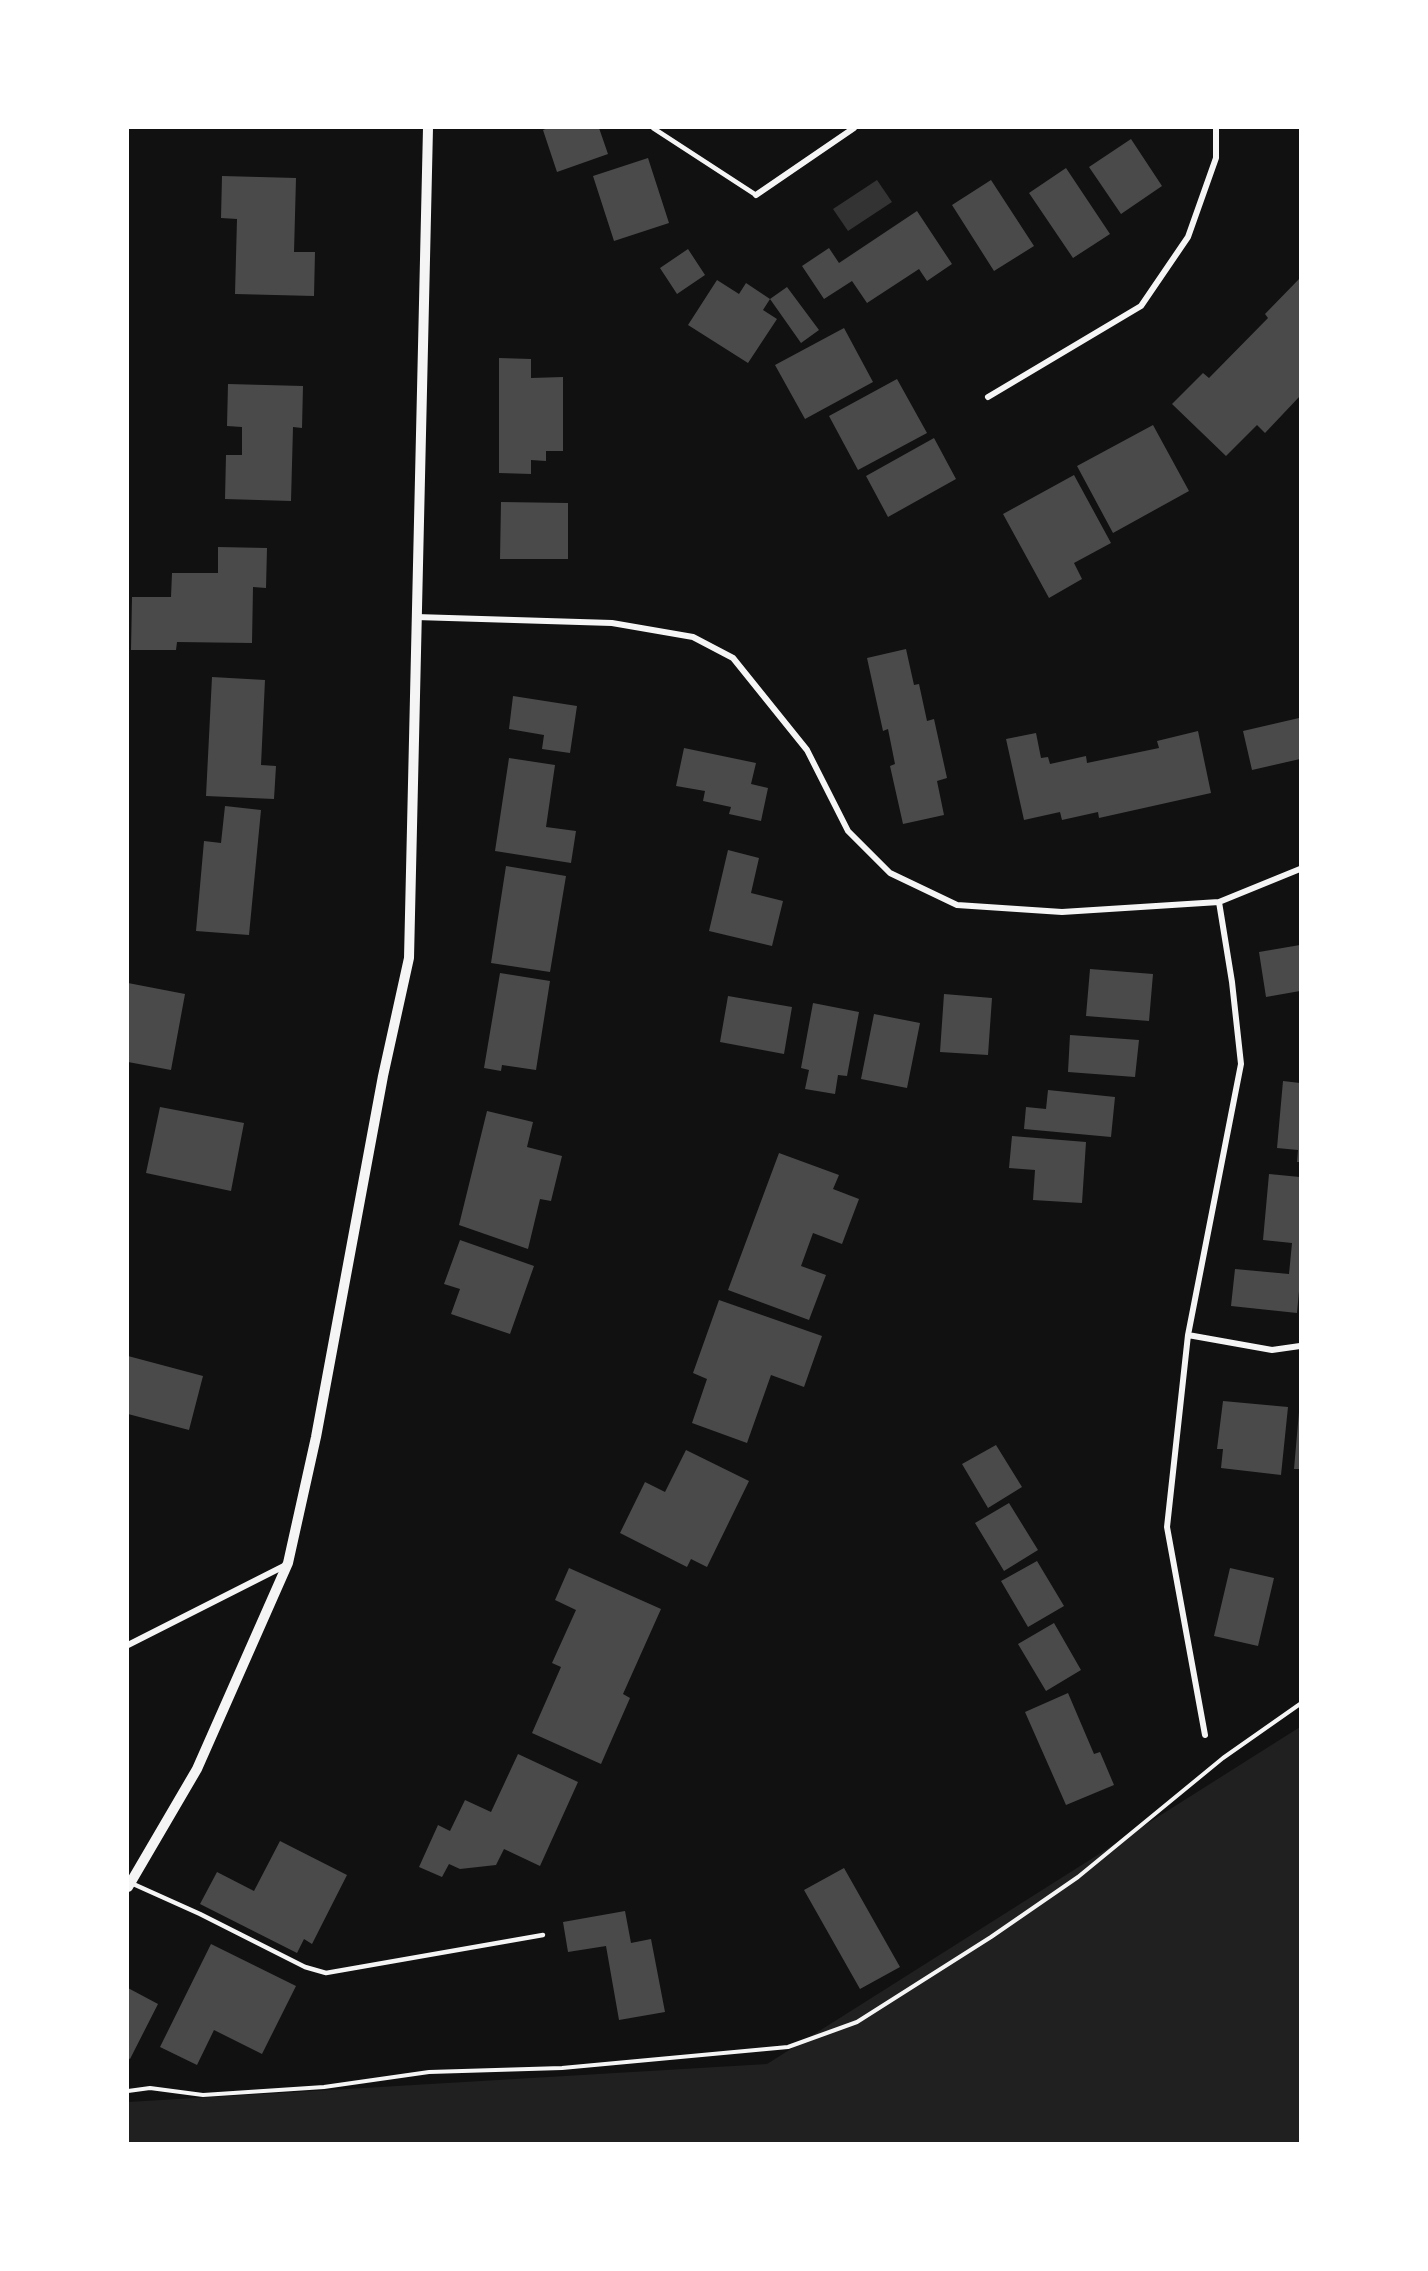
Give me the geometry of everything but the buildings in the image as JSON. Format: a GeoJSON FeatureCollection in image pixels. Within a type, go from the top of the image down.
{"type":"FeatureCollection","features":[{"type":"Feature","properties":{"kind":"street"},"geometry":{"type":"LineString","coordinates":[[129,1885],[197,1769],[288,1563],[316,1437],[383,1076],[409,958],[428,128]]}},
{"type":"Feature","properties":{"kind":"street"},"geometry":{"type":"LineString","coordinates":[[756,195],[854,128]]}},
{"type":"Feature","properties":{"kind":"street"},"geometry":{"type":"LineString","coordinates":[[988,397],[1141,306],[1188,237],[1216,158],[1216,128]]}},
{"type":"Feature","properties":{"kind":"street"},"geometry":{"type":"LineString","coordinates":[[416,617],[612,623],[693,637],[733,658],[807,750],[848,831],[890,873],[957,905],[1062,912],[1219,902],[1300,868]]}},
{"type":"Feature","properties":{"kind":"street"},"geometry":{"type":"LineString","coordinates":[[1205,1735],[1167,1527],[1188,1335],[1241,1064],[1232,982],[1219,902]]}},
{"type":"Feature","properties":{"kind":"street"},"geometry":{"type":"LineString","coordinates":[[1188,1335],[1272,1350],[1300,1346]]}},
{"type":"Feature","properties":{"kind":"street"},"geometry":{"type":"LineString","coordinates":[[128,1645],[288,1563]]}},
{"type":"Feature","properties":{"kind":"lane"},"geometry":{"type":"LineString","coordinates":[[653,128],[756,195]]}},
{"type":"Feature","properties":{"kind":"lane"},"geometry":{"type":"LineString","coordinates":[[129,1885],[200,1914],[304,1967],[326,1973],[543,1935]]}},
{"type":"Feature","properties":{"kind":"path"},"geometry":{"type":"LineString","coordinates":[[128,2091],[150,2088],[203,2094],[302,2088],[429,2072],[562,2068],[788,2048],[857,2022],[990,1937],[1078,1877],[1223,1758],[1300,1704]]}},
{"type":"Feature","properties":{"kind":"shaded area"},"geometry":{"type":"Polygon","coordinates":[[[877,180],[892,202],[848,231],[833,209],[877,180]]]}},
{"type":"Feature","properties":{"kind":"shaded area"},"geometry":{"type":"Polygon","coordinates":[[[1300,1727],[1300,2143],[128,2144],[128,2102],[767,2064],[1300,1727]]]}}]}
